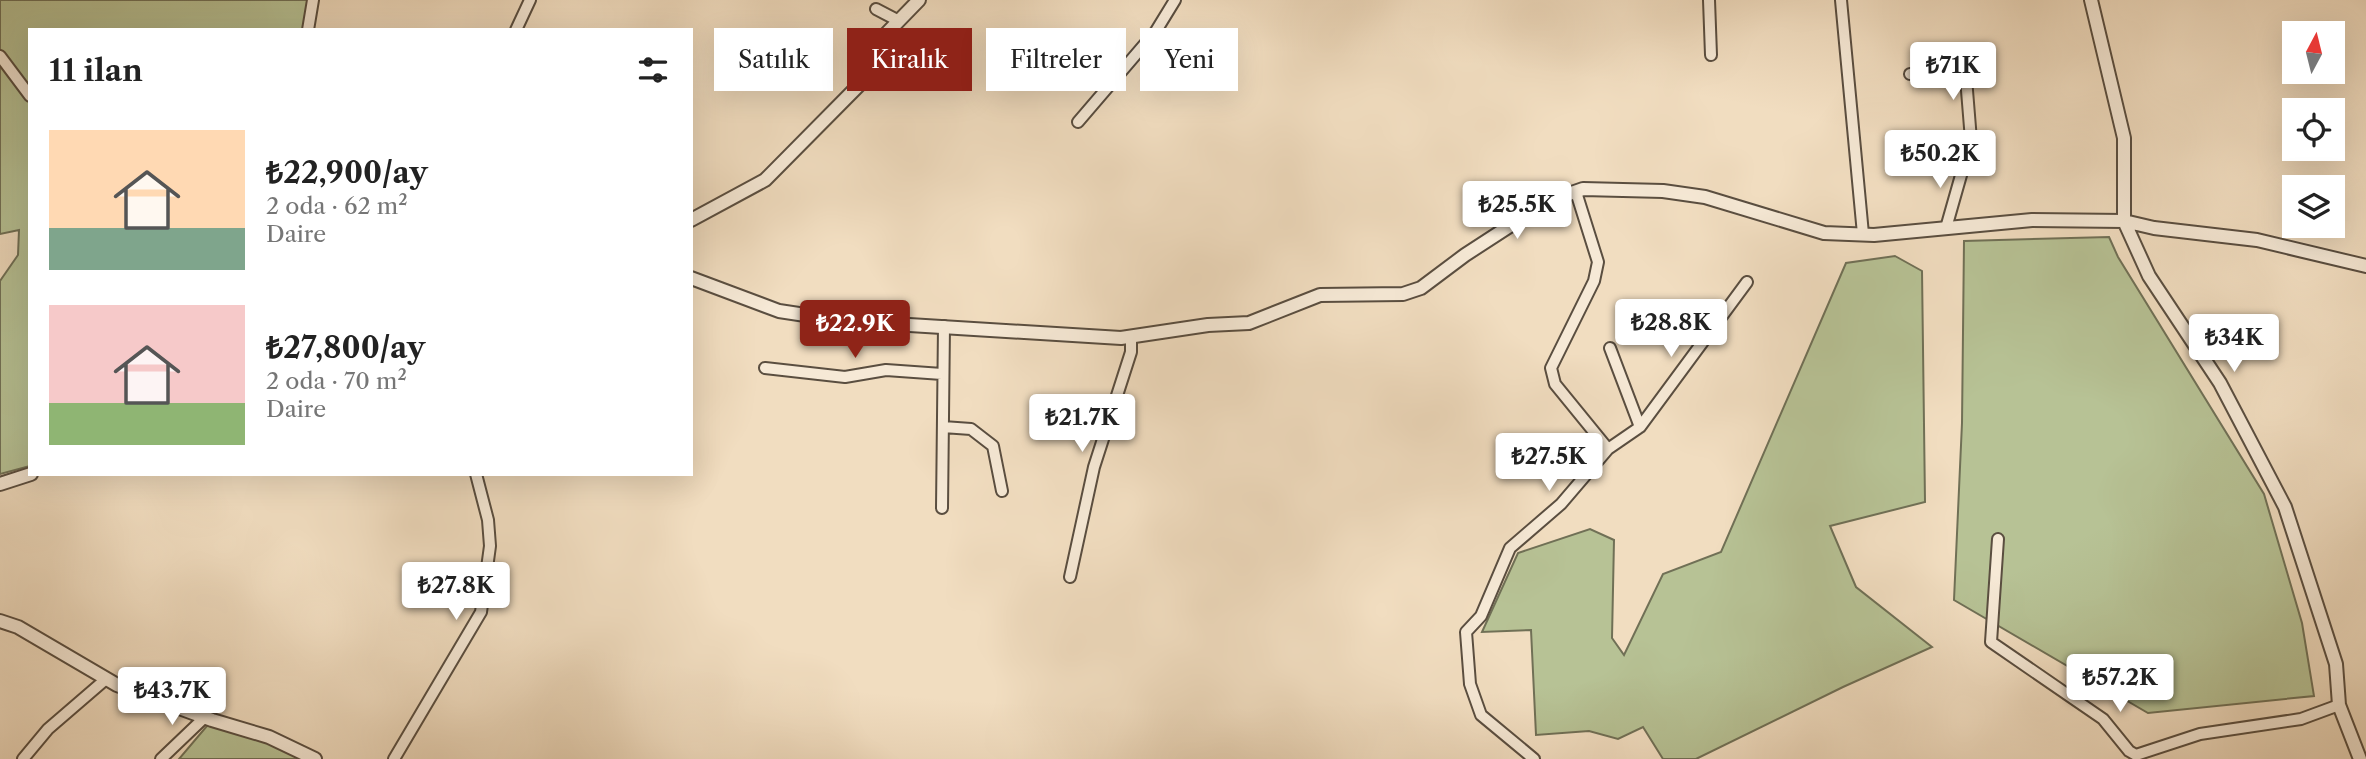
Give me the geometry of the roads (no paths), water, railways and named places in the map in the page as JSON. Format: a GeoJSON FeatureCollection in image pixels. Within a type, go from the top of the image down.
{"type":"FeatureCollection","features":[{"type":"Feature","properties":{"kind":"street"},"geometry":{"type":"LineString","coordinates":[[308,28],[313,0]]}},
{"type":"Feature","properties":{"kind":"street"},"geometry":{"type":"LineString","coordinates":[[517,28],[530,0]]}},
{"type":"Feature","properties":{"kind":"street"},"geometry":{"type":"LineString","coordinates":[[693,219],[765,180],[865,79],[885,35],[919,0]]}},
{"type":"Feature","properties":{"kind":"street"},"geometry":{"type":"LineString","coordinates":[[1078,122],[1156,31],[1175,0]]}},
{"type":"Feature","properties":{"kind":"street"},"geometry":{"type":"LineString","coordinates":[[1709,0],[1711,55]]}},
{"type":"Feature","properties":{"kind":"street"},"geometry":{"type":"LineString","coordinates":[[1841,0],[1863,234]]}},
{"type":"Feature","properties":{"kind":"street"},"geometry":{"type":"LineString","coordinates":[[2091,0],[2124,138],[2124,221],[2150,276],[2220,383],[2285,508],[2336,664],[2339,705],[2360,759]]}},
{"type":"Feature","properties":{"kind":"street"},"geometry":{"type":"LineString","coordinates":[[876,9],[899,21]]}},
{"type":"Feature","properties":{"kind":"street"},"geometry":{"type":"LineString","coordinates":[[0,57],[28,93]]}},
{"type":"Feature","properties":{"kind":"street"},"geometry":{"type":"LineString","coordinates":[[1910,74],[1959,71],[1966,78],[1971,140],[1946,228]]}},
{"type":"Feature","properties":{"kind":"street"},"geometry":{"type":"LineString","coordinates":[[693,279],[779,311],[845,321],[1055,335],[1131,337],[1208,325],[1249,323],[1320,295],[1352,292],[1385,296],[1421,288],[1525,216],[1583,189],[1663,191],[1705,197],[1824,233],[1863,234],[2032,220],[2124,221],[2154,228],[2257,240],[2366,266]]}},
{"type":"Feature","properties":{"kind":"street"},"geometry":{"type":"LineString","coordinates":[[1576,192],[1598,262],[1594,281],[1551,368],[1555,384],[1608,449]]}},
{"type":"Feature","properties":{"kind":"street"},"geometry":{"type":"LineString","coordinates":[[1534,759],[1481,715],[1470,684],[1466,632],[1481,616],[1510,548],[1561,504],[1608,449],[1640,427],[1747,282]]}},
{"type":"Feature","properties":{"kind":"street"},"geometry":{"type":"LineString","coordinates":[[942,508],[944,326]]}},
{"type":"Feature","properties":{"kind":"street"},"geometry":{"type":"LineString","coordinates":[[1070,577],[1094,467],[1131,352],[1131,337]]}},
{"type":"Feature","properties":{"kind":"street"},"geometry":{"type":"LineString","coordinates":[[1610,348],[1640,427]]}},
{"type":"Feature","properties":{"kind":"street"},"geometry":{"type":"LineString","coordinates":[[765,368],[845,377],[886,370],[942,374]]}},
{"type":"Feature","properties":{"kind":"street"},"geometry":{"type":"LineString","coordinates":[[943,427],[971,429],[993,446],[1002,491]]}},
{"type":"Feature","properties":{"kind":"street"},"geometry":{"type":"LineString","coordinates":[[0,484],[28,475]]}},
{"type":"Feature","properties":{"kind":"street"},"geometry":{"type":"LineString","coordinates":[[394,759],[481,612],[490,546],[488,520],[477,476]]}},
{"type":"Feature","properties":{"kind":"street"},"geometry":{"type":"LineString","coordinates":[[1998,539],[1991,642],[2103,719],[2129,751],[2136,755],[2200,734],[2301,719],[2339,705]]}},
{"type":"Feature","properties":{"kind":"street"},"geometry":{"type":"LineString","coordinates":[[0,621],[18,627],[106,679],[205,717],[269,737],[315,759]]}},
{"type":"Feature","properties":{"kind":"street"},"geometry":{"type":"LineString","coordinates":[[23,759],[48,729],[106,679]]}},
{"type":"Feature","properties":{"kind":"street"},"geometry":{"type":"LineString","coordinates":[[161,759],[205,717]]}}]}
